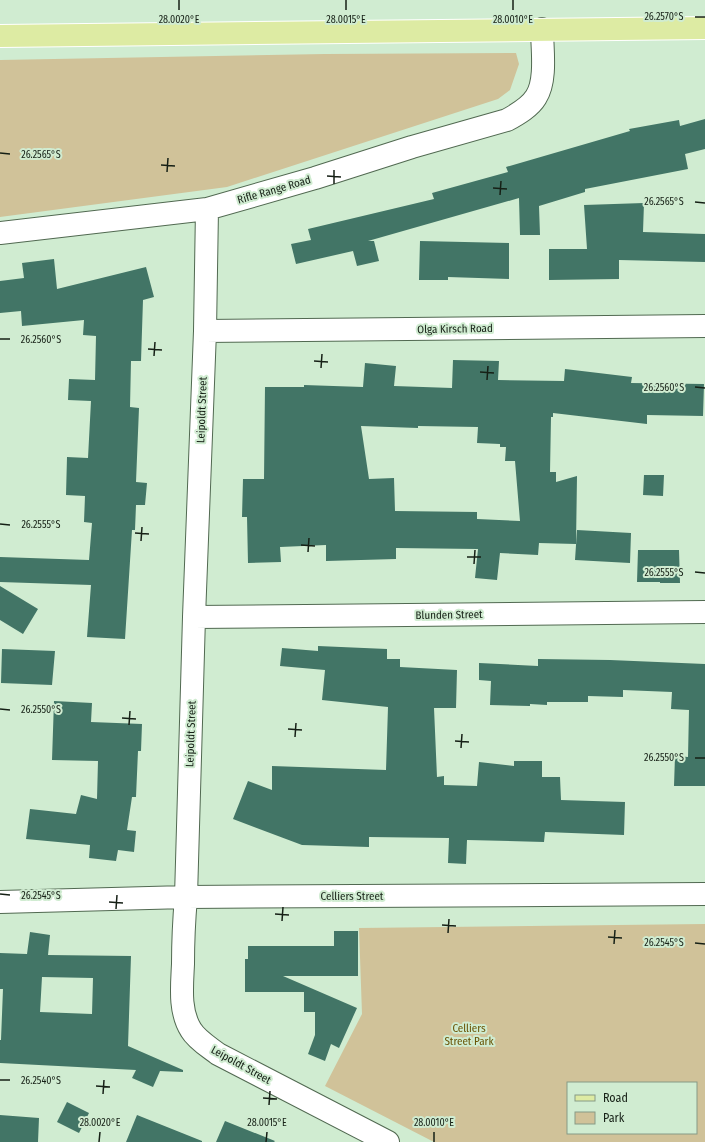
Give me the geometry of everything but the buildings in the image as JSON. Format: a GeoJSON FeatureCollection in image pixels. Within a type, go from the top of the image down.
{"type":"FeatureCollection","features":[{"type":"Feature","properties":{"kind":"main road"},"geometry":{"type":"LineString","coordinates":[[0,36],[705,28]]}},
{"type":"Feature","properties":{"kind":"street","name":"Rifle Range Road"},"geometry":{"type":"LineString","coordinates":[[0,233],[207,209],[507,120],[518,114],[536,97],[541,86],[543,66],[542,29]]}},
{"type":"Feature","properties":{"kind":"street","name":"Leipoldt Street"},"geometry":{"type":"LineString","coordinates":[[207,209],[205,331],[194,617],[186,897],[183,931],[182,998],[184,1016],[191,1031],[218,1054],[388,1142]]}},
{"type":"Feature","properties":{"kind":"street","name":"Olga Kirsch Road"},"geometry":{"type":"LineString","coordinates":[[205,331],[705,326]]}},
{"type":"Feature","properties":{"kind":"street","name":"Blunden Street"},"geometry":{"type":"LineString","coordinates":[[194,617],[705,612]]}},
{"type":"Feature","properties":{"kind":"street","name":"Celliers Street"},"geometry":{"type":"LineString","coordinates":[[0,902],[186,897],[705,894]]}},
{"type":"Feature","properties":{"kind":"green space"},"geometry":{"type":"Polygon","coordinates":[[[516,53],[519,64],[510,90],[498,99],[227,187],[0,217],[0,60],[325,54],[516,53]]]}},
{"type":"Feature","properties":{"kind":"green space","name":"Celliers Street Park"},"geometry":{"type":"Polygon","coordinates":[[[705,924],[705,1142],[434,1142],[325,1086],[362,1014],[359,928],[705,924]]]}}]}
